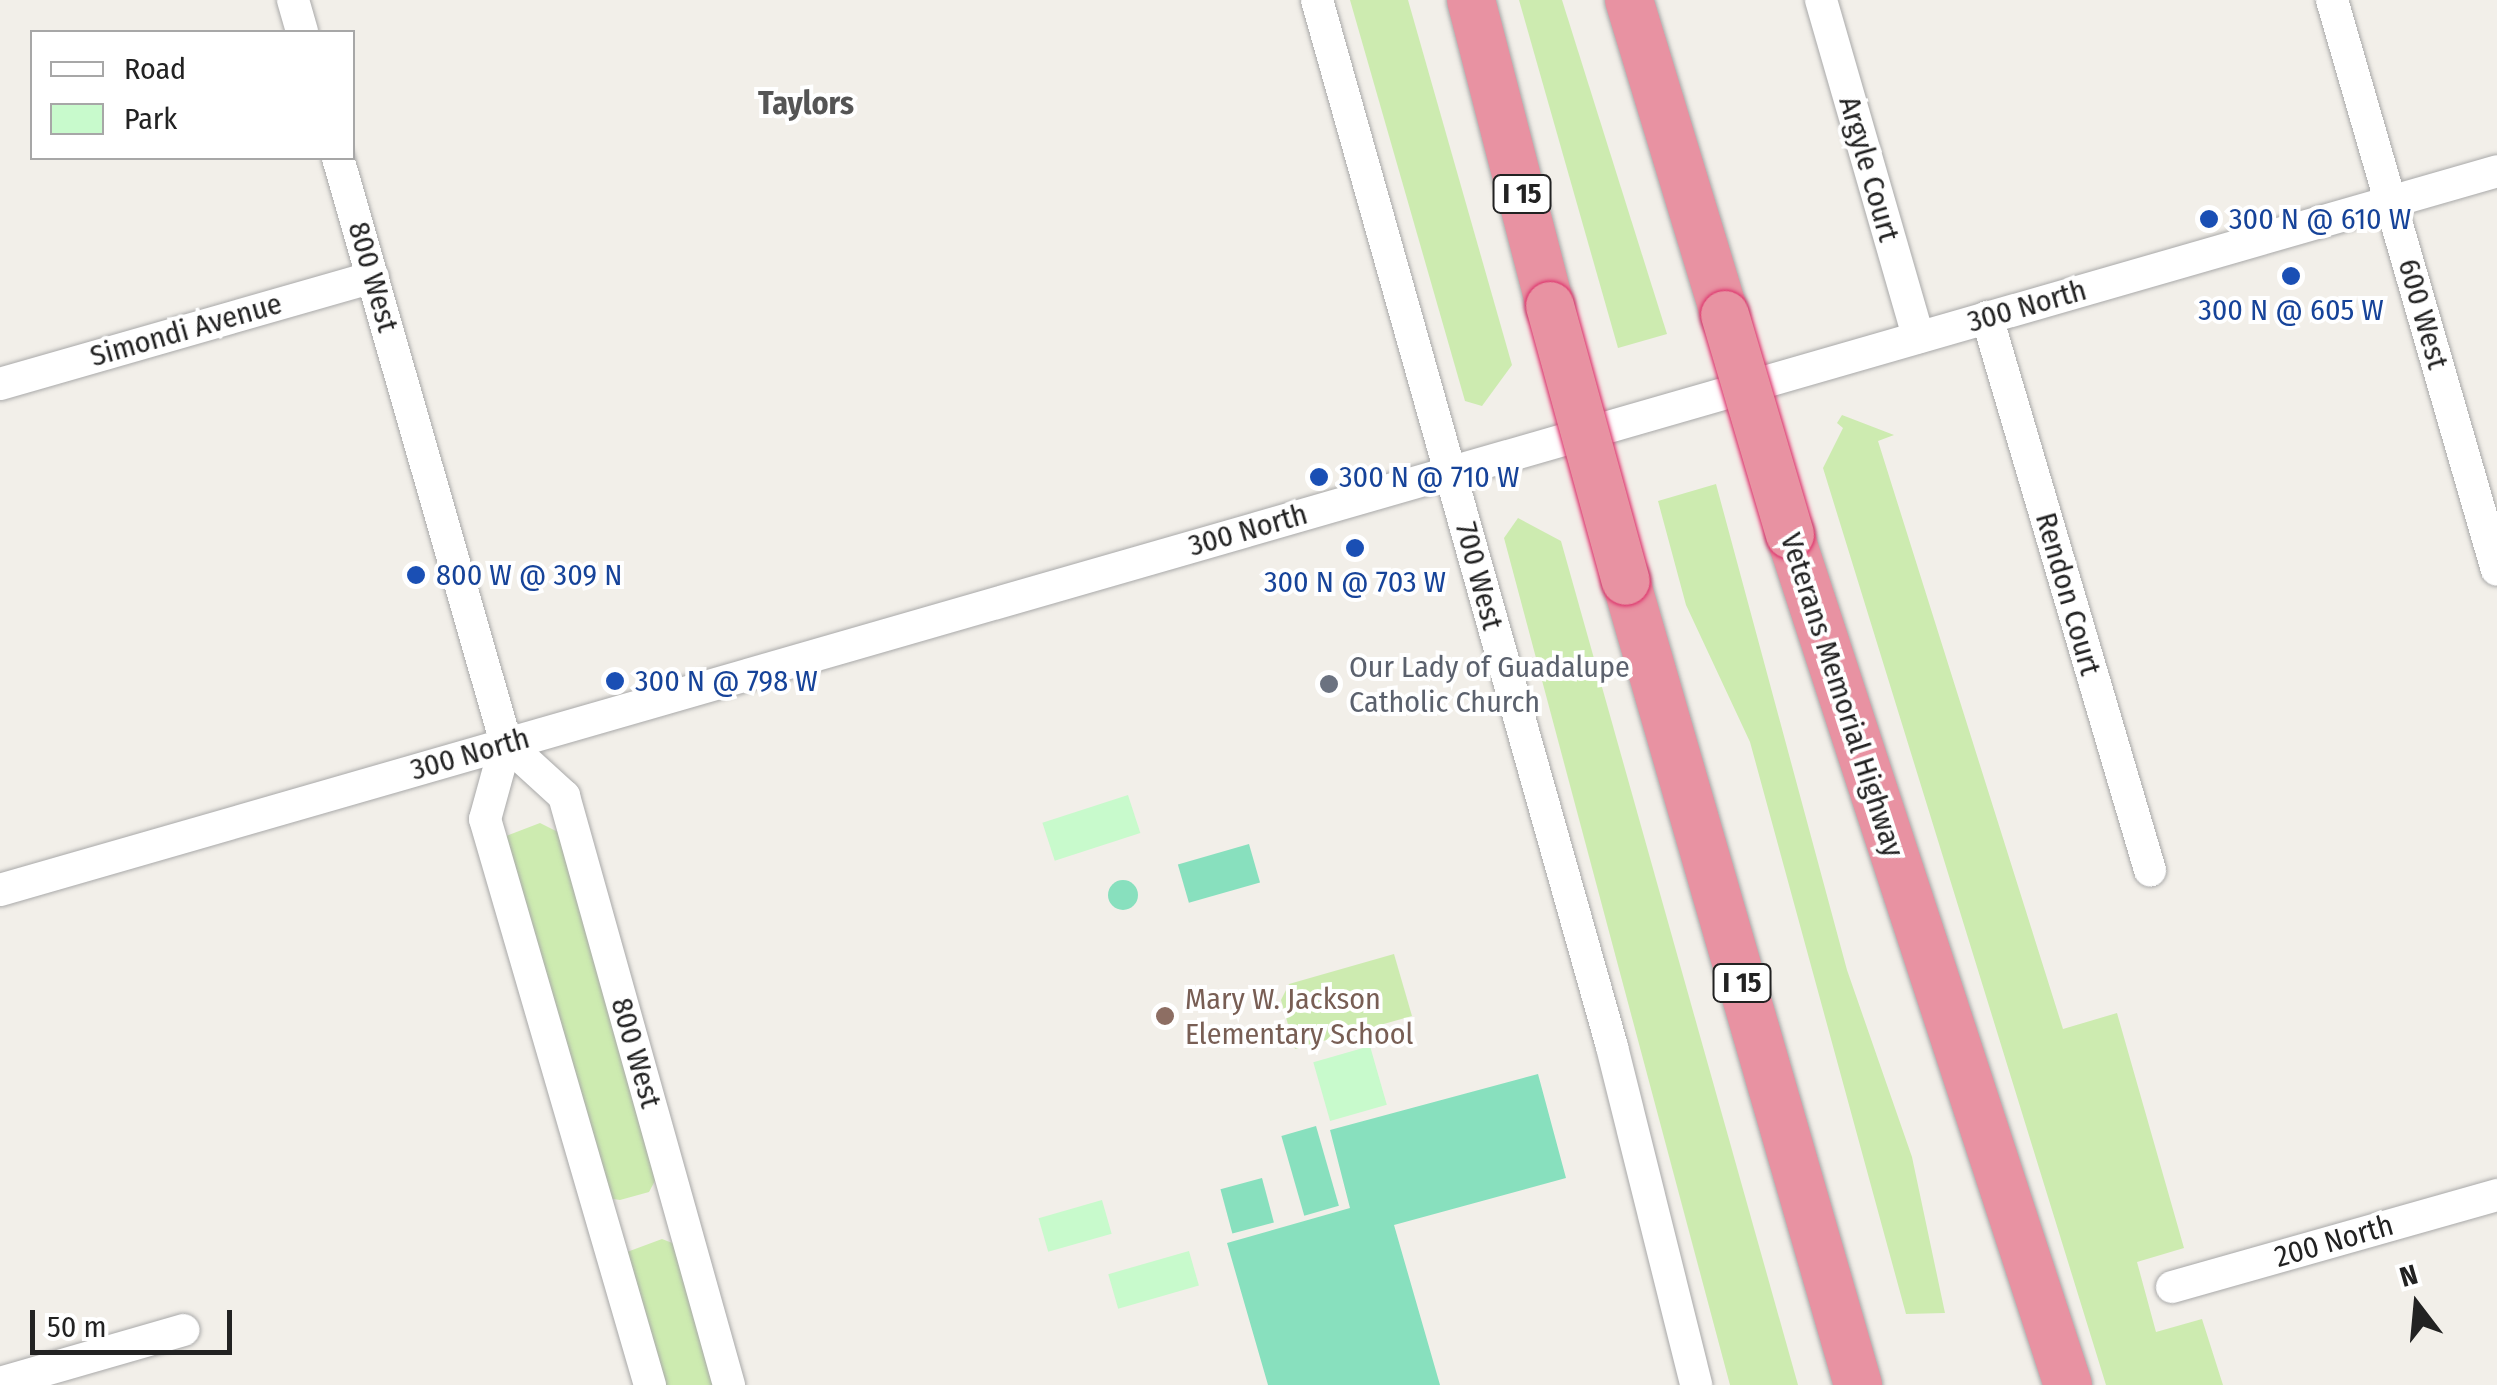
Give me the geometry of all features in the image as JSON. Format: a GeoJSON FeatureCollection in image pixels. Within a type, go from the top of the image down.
{"type":"FeatureCollection","features":[{"type":"Feature","properties":{"kind":"highway","name":"I 15"},"geometry":{"type":"LineString","coordinates":[[1469,0],[1626,581],[1858,1385]]}},
{"type":"Feature","properties":{"kind":"highway","name":"Veterans Memorial Highway"},"geometry":{"type":"LineString","coordinates":[[1632,0],[1790,536],[2068,1385]]}},
{"type":"Feature","properties":{"kind":"street"},"geometry":{"type":"LineString","coordinates":[[293,0],[301,30]]}},
{"type":"Feature","properties":{"kind":"street","name":"700 West"},"geometry":{"type":"LineString","coordinates":[[1316,0],[1612,1047],[1696,1385]]}},
{"type":"Feature","properties":{"kind":"street","name":"Argyle Court"},"geometry":{"type":"LineString","coordinates":[[1821,0],[1918,338]]}},
{"type":"Feature","properties":{"kind":"street","name":"600 West"},"geometry":{"type":"LineString","coordinates":[[2332,0],[2497,570]]}},
{"type":"Feature","properties":{"kind":"street","name":"800 West"},"geometry":{"type":"LineString","coordinates":[[339,160],[506,744],[564,796],[729,1385]]}},
{"type":"Feature","properties":{"kind":"street","name":"300 North"},"geometry":{"type":"LineString","coordinates":[[0,890],[2497,170]]}},
{"type":"Feature","properties":{"kind":"street","name":"Simondi Avenue"},"geometry":{"type":"LineString","coordinates":[[0,384],[372,277]]}},
{"type":"Feature","properties":{"kind":"street","name":"Rendon Court"},"geometry":{"type":"LineString","coordinates":[[1987,317],[2150,870]]}},
{"type":"Feature","properties":{"kind":"street"},"geometry":{"type":"LineString","coordinates":[[506,744],[485,819],[650,1385]]}},
{"type":"Feature","properties":{"kind":"street","name":"200 North"},"geometry":{"type":"LineString","coordinates":[[2172,1287],[2497,1194]]}},
{"type":"Feature","properties":{"kind":"street"},"geometry":{"type":"LineString","coordinates":[[0,1383],[184,1330]]}},
{"type":"Feature","properties":{"kind":"green space"},"geometry":{"type":"Polygon","coordinates":[[[1350,0],[1408,0],[1512,365],[1482,406],[1465,401],[1350,0]]]}},
{"type":"Feature","properties":{"kind":"green space"},"geometry":{"type":"Polygon","coordinates":[[[1519,0],[1562,0],[1667,334],[1618,348],[1519,0]]]}},
{"type":"Feature","properties":{"kind":"green space"},"geometry":{"type":"Polygon","coordinates":[[[1842,415],[1894,435],[1878,441],[2063,1029],[2117,1013],[2184,1248],[2137,1262],[2156,1332],[2202,1319],[2223,1385],[2106,1385],[1823,468],[1843,428],[1837,423],[1842,415]]]}},
{"type":"Feature","properties":{"kind":"green space"},"geometry":{"type":"Polygon","coordinates":[[[1716,484],[1847,970],[1912,1157],[1945,1313],[1906,1314],[1750,742],[1686,605],[1658,501],[1716,484]]]}},
{"type":"Feature","properties":{"kind":"green space"},"geometry":{"type":"Polygon","coordinates":[[[1518,518],[1561,541],[1798,1385],[1730,1385],[1504,538],[1518,518]]]}},
{"type":"Feature","properties":{"kind":"green space"},"geometry":{"type":"Polygon","coordinates":[[[1128,795],[1140,833],[1055,861],[1042,823],[1128,795]]]}},
{"type":"Feature","properties":{"kind":"green space"},"geometry":{"type":"Polygon","coordinates":[[[540,823],[558,832],[656,1179],[649,1192],[620,1200],[606,1198],[506,836],[540,823]]]}},
{"type":"Feature","properties":{"kind":"green space"},"geometry":{"type":"Polygon","coordinates":[[[1249,844],[1260,882],[1189,903],[1178,864],[1249,844]]]}},
{"type":"Feature","properties":{"kind":"green space"},"geometry":{"type":"Polygon","coordinates":[[[1123,880],[1134,884],[1138,895],[1134,906],[1123,910],[1112,906],[1108,895],[1112,884],[1123,880]]]}},
{"type":"Feature","properties":{"kind":"green space"},"geometry":{"type":"Polygon","coordinates":[[[1394,954],[1412,1016],[1295,1049],[1281,1000],[1289,984],[1394,954]]]}},
{"type":"Feature","properties":{"kind":"green space"},"geometry":{"type":"Polygon","coordinates":[[[1370,1046],[1387,1105],[1330,1121],[1313,1062],[1370,1046]]]}},
{"type":"Feature","properties":{"kind":"green space"},"geometry":{"type":"Polygon","coordinates":[[[1538,1074],[1566,1178],[1394,1225],[1440,1385],[1268,1385],[1227,1243],[1350,1208],[1330,1130],[1538,1074]]]}},
{"type":"Feature","properties":{"kind":"green space"},"geometry":{"type":"Polygon","coordinates":[[[1316,1126],[1339,1206],[1304,1216],[1281,1136],[1316,1126]]]}},
{"type":"Feature","properties":{"kind":"green space"},"geometry":{"type":"Polygon","coordinates":[[[1262,1178],[1274,1222],[1232,1234],[1220,1189],[1262,1178]]]}},
{"type":"Feature","properties":{"kind":"green space"},"geometry":{"type":"Polygon","coordinates":[[[1102,1200],[1112,1234],[1048,1252],[1039,1218],[1102,1200]]]}},
{"type":"Feature","properties":{"kind":"green space"},"geometry":{"type":"Polygon","coordinates":[[[662,1239],[675,1244],[718,1385],[657,1385],[627,1252],[662,1239]]]}},
{"type":"Feature","properties":{"kind":"green space"},"geometry":{"type":"Polygon","coordinates":[[[1189,1251],[1199,1286],[1118,1309],[1108,1274],[1189,1251]]]}},
{"type":"Feature","properties":{"kind":"place","name":"300 N @ 610 W"},"geometry":{"type":"Point","coordinates":[2209,219]}},
{"type":"Feature","properties":{"kind":"place","name":"300 N @ 605 W"},"geometry":{"type":"Point","coordinates":[2291,276]}},
{"type":"Feature","properties":{"kind":"place","name":"300 N @ 710 W"},"geometry":{"type":"Point","coordinates":[1319,477]}},
{"type":"Feature","properties":{"kind":"place","name":"300 N @ 703 W"},"geometry":{"type":"Point","coordinates":[1355,548]}},
{"type":"Feature","properties":{"kind":"place","name":"800 W @ 309 N"},"geometry":{"type":"Point","coordinates":[416,575]}},
{"type":"Feature","properties":{"kind":"place","name":"300 N @ 798 W"},"geometry":{"type":"Point","coordinates":[615,681]}},
{"type":"Feature","properties":{"kind":"place","name":"Our Lady of Guadalupe Catholic Church"},"geometry":{"type":"Point","coordinates":[1329,684]}},
{"type":"Feature","properties":{"kind":"place","name":"Mary W. Jackson Elementary School"},"geometry":{"type":"Point","coordinates":[1165,1016]}},
{"type":"Feature","properties":{"kind":"district","name":"Taylors"},"geometry":{"type":"Point","coordinates":[806,103]}}]}
